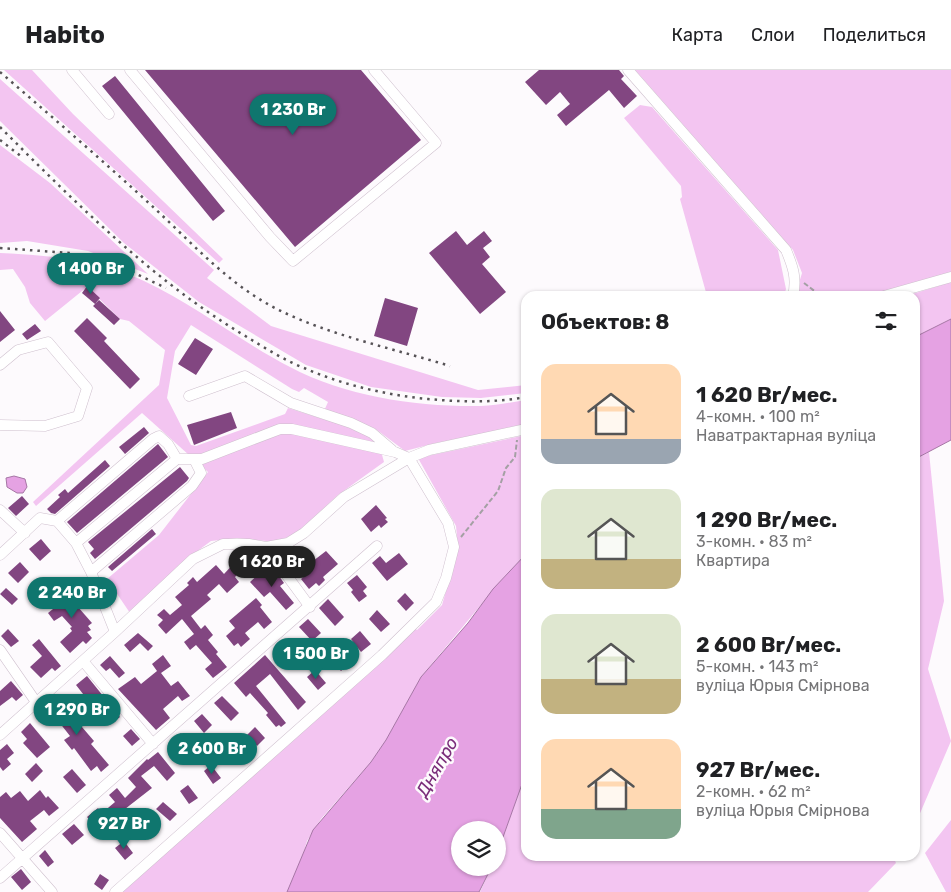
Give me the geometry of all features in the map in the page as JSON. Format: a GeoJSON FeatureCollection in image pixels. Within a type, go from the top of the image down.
{"type":"FeatureCollection","features":[{"type":"Feature","properties":{"kind":"street"},"geometry":{"type":"LineString","coordinates":[[72,70],[109,114]]}},
{"type":"Feature","properties":{"kind":"street"},"geometry":{"type":"LineString","coordinates":[[130,70],[270,237],[293,261],[436,143],[374,70]]}},
{"type":"Feature","properties":{"kind":"street"},"geometry":{"type":"LineString","coordinates":[[628,70],[786,250],[795,271],[796,282],[794,291]]}},
{"type":"Feature","properties":{"kind":"street"},"geometry":{"type":"LineString","coordinates":[[902,291],[951,277]]}},
{"type":"Feature","properties":{"kind":"street"},"geometry":{"type":"LineString","coordinates":[[0,365],[18,350],[48,342],[87,388],[78,416],[45,426],[0,425]]}},
{"type":"Feature","properties":{"kind":"street"},"geometry":{"type":"LineString","coordinates":[[189,396],[245,376],[290,403],[351,423],[372,433],[395,452]]}},
{"type":"Feature","properties":{"kind":"street"},"geometry":{"type":"LineString","coordinates":[[76,543],[177,459],[202,459],[280,428],[395,452],[409,458],[448,523],[454,547],[446,578],[436,602],[382,655],[115,892]]}},
{"type":"Feature","properties":{"kind":"street"},"geometry":{"type":"LineString","coordinates":[[0,735],[84,662],[193,559],[223,544],[249,544],[266,547],[288,543],[304,533],[344,497],[409,458],[429,450],[521,430]]}},
{"type":"Feature","properties":{"kind":"street"},"geometry":{"type":"LineString","coordinates":[[57,521],[153,439],[159,436],[168,444],[177,459]]}},
{"type":"Feature","properties":{"kind":"street"},"geometry":{"type":"LineString","coordinates":[[91,572],[192,486],[201,473],[194,459]]}},
{"type":"Feature","properties":{"kind":"street"},"geometry":{"type":"LineString","coordinates":[[0,510],[25,533]]}},
{"type":"Feature","properties":{"kind":"street"},"geometry":{"type":"LineString","coordinates":[[0,555],[40,518],[57,521],[76,543],[91,572],[115,632]]}},
{"type":"Feature","properties":{"kind":"street"},"geometry":{"type":"LineString","coordinates":[[0,878],[377,546]]}},
{"type":"Feature","properties":{"kind":"street"},"geometry":{"type":"LineString","coordinates":[[266,547],[310,607]]}},
{"type":"Feature","properties":{"kind":"street"},"geometry":{"type":"LineString","coordinates":[[0,650],[36,702]]}},
{"type":"Feature","properties":{"kind":"street"},"geometry":{"type":"LineString","coordinates":[[84,662],[153,744]]}},
{"type":"Feature","properties":{"kind":"street"},"geometry":{"type":"LineString","coordinates":[[0,833],[52,892]]}},
{"type":"Feature","properties":{"kind":"path"},"geometry":{"type":"LineString","coordinates":[[795,271],[803,283],[814,291]]}},
{"type":"Feature","properties":{"kind":"path"},"geometry":{"type":"LineString","coordinates":[[454,547],[470,524],[498,491],[506,468],[515,457],[521,437]]}},
{"type":"Feature","properties":{"kind":"shaded area"},"geometry":{"type":"Polygon","coordinates":[[[4,70],[32,70],[73,114],[223,259],[219,263],[4,70]]]}},
{"type":"Feature","properties":{"kind":"shaded area"},"geometry":{"type":"Polygon","coordinates":[[[635,70],[951,70],[951,272],[886,291],[797,291],[802,273],[793,250],[635,70]]]}},
{"type":"Feature","properties":{"kind":"shaded area"},"geometry":{"type":"Polygon","coordinates":[[[0,79],[214,270],[207,278],[271,326],[478,390],[521,386],[521,394],[481,398],[442,397],[371,387],[306,365],[199,302],[124,243],[0,121],[0,79]]]}},
{"type":"Feature","properties":{"kind":"shaded area"},"geometry":{"type":"Polygon","coordinates":[[[640,105],[652,107],[778,250],[785,291],[706,291],[680,199],[682,197],[681,186],[624,118],[640,105]]]}},
{"type":"Feature","properties":{"kind":"shaded area"},"geometry":{"type":"Polygon","coordinates":[[[0,145],[50,183],[148,274],[88,251],[27,241],[0,243],[0,145]]]}},
{"type":"Feature","properties":{"kind":"shaded area"},"geometry":{"type":"Polygon","coordinates":[[[0,253],[74,260],[110,268],[144,281],[181,301],[271,357],[335,386],[383,398],[433,405],[487,406],[521,401],[521,426],[405,451],[377,430],[324,411],[328,402],[304,388],[299,392],[292,389],[191,325],[175,351],[167,398],[191,445],[196,446],[285,414],[288,408],[358,430],[379,444],[384,462],[338,495],[298,532],[277,542],[237,538],[211,541],[180,564],[130,613],[107,579],[159,535],[208,472],[142,413],[36,506],[33,502],[159,385],[165,350],[129,321],[120,319],[87,287],[45,321],[30,303],[25,287],[13,269],[0,270],[0,253]]]}},
{"type":"Feature","properties":{"kind":"shaded area"},"geometry":{"type":"Polygon","coordinates":[[[951,282],[951,319],[920,334],[920,292],[951,282]]]}},
{"type":"Feature","properties":{"kind":"shaded area"},"geometry":{"type":"Polygon","coordinates":[[[521,436],[521,559],[421,677],[386,740],[371,762],[321,819],[307,841],[302,859],[287,892],[117,892],[411,625],[417,630],[442,605],[458,549],[456,526],[418,458],[521,436]]]}},
{"type":"Feature","properties":{"kind":"shaded area"},"geometry":{"type":"Polygon","coordinates":[[[929,452],[944,601],[928,669],[951,741],[920,813],[920,456],[929,452]]]}},
{"type":"Feature","properties":{"kind":"shaded area"},"geometry":{"type":"Polygon","coordinates":[[[521,787],[521,861],[895,861],[896,863],[868,892],[480,892],[487,876],[506,876],[506,829],[521,787]]]}},
{"type":"Feature","properties":{"kind":"shaded area"},"geometry":{"type":"Polygon","coordinates":[[[951,820],[951,892],[946,892],[925,853],[951,820]]]}},
{"type":"Feature","properties":{"kind":"water"},"geometry":{"type":"Polygon","coordinates":[[[951,319],[951,440],[920,456],[920,334],[951,319]]]}},
{"type":"Feature","properties":{"kind":"water"},"geometry":{"type":"Polygon","coordinates":[[[14,476],[25,479],[27,487],[23,493],[17,493],[7,487],[6,478],[14,476]]]}},
{"type":"Feature","properties":{"kind":"water","name":"Дняпро"},"geometry":{"type":"Polygon","coordinates":[[[521,559],[521,787],[506,829],[506,821],[451,821],[451,876],[487,876],[479,892],[287,892],[313,830],[371,762],[386,740],[421,677],[468,623],[493,589],[521,559]]]}},
{"type":"Feature","properties":{"kind":"building"},"geometry":{"type":"Polygon","coordinates":[[[145,70],[361,70],[421,140],[295,247],[145,70]]]}},
{"type":"Feature","properties":{"kind":"building"},"geometry":{"type":"Polygon","coordinates":[[[539,70],[619,70],[624,76],[621,79],[637,96],[624,108],[609,90],[566,126],[557,115],[570,104],[560,92],[546,105],[525,82],[539,70]]]}},
{"type":"Feature","properties":{"kind":"building"},"geometry":{"type":"Polygon","coordinates":[[[115,76],[225,211],[213,221],[102,86],[115,76]]]}},
{"type":"Feature","properties":{"kind":"building"},"geometry":{"type":"Polygon","coordinates":[[[456,231],[467,245],[484,231],[492,241],[483,248],[490,257],[482,264],[506,292],[480,314],[429,253],[456,231]]]}},
{"type":"Feature","properties":{"kind":"building"},"geometry":{"type":"Polygon","coordinates":[[[87,286],[100,298],[95,304],[82,293],[87,286]]]}},
{"type":"Feature","properties":{"kind":"building"},"geometry":{"type":"Polygon","coordinates":[[[385,298],[418,308],[407,346],[374,336],[385,298]]]}},
{"type":"Feature","properties":{"kind":"building"},"geometry":{"type":"Polygon","coordinates":[[[99,300],[120,319],[114,325],[93,306],[99,300]]]}},
{"type":"Feature","properties":{"kind":"building"},"geometry":{"type":"Polygon","coordinates":[[[0,311],[15,330],[0,342],[0,311]]]}},
{"type":"Feature","properties":{"kind":"building"},"geometry":{"type":"Polygon","coordinates":[[[87,318],[107,338],[104,341],[140,379],[130,389],[74,331],[87,318]]]}},
{"type":"Feature","properties":{"kind":"building"},"geometry":{"type":"Polygon","coordinates":[[[35,324],[41,331],[27,340],[22,334],[35,324]]]}},
{"type":"Feature","properties":{"kind":"building"},"geometry":{"type":"Polygon","coordinates":[[[195,338],[213,349],[196,375],[178,364],[195,338]]]}},
{"type":"Feature","properties":{"kind":"building"},"geometry":{"type":"Polygon","coordinates":[[[231,412],[237,428],[194,445],[187,425],[231,412]]]}},
{"type":"Feature","properties":{"kind":"building"},"geometry":{"type":"Polygon","coordinates":[[[144,427],[149,433],[125,454],[119,447],[144,427]]]}},
{"type":"Feature","properties":{"kind":"building"},"geometry":{"type":"Polygon","coordinates":[[[158,444],[168,457],[77,533],[67,522],[158,444]]]}},
{"type":"Feature","properties":{"kind":"building"},"geometry":{"type":"Polygon","coordinates":[[[105,460],[110,466],[55,514],[47,509],[60,497],[58,495],[65,489],[68,493],[105,460]]]}},
{"type":"Feature","properties":{"kind":"building"},"geometry":{"type":"Polygon","coordinates":[[[180,467],[189,478],[187,481],[95,559],[90,553],[94,549],[88,542],[180,467]]]}},
{"type":"Feature","properties":{"kind":"building"},"geometry":{"type":"Polygon","coordinates":[[[22,496],[29,504],[16,516],[8,508],[22,496]]]}},
{"type":"Feature","properties":{"kind":"building"},"geometry":{"type":"Polygon","coordinates":[[[376,505],[388,522],[381,528],[379,525],[371,532],[361,519],[376,505]]]}},
{"type":"Feature","properties":{"kind":"building"},"geometry":{"type":"Polygon","coordinates":[[[152,529],[156,534],[112,571],[108,567],[152,529]]]}},
{"type":"Feature","properties":{"kind":"building"},"geometry":{"type":"Polygon","coordinates":[[[41,539],[51,551],[40,561],[29,549],[41,539]]]}},
{"type":"Feature","properties":{"kind":"building"},"geometry":{"type":"Polygon","coordinates":[[[326,551],[338,564],[323,577],[325,580],[319,586],[316,583],[309,589],[301,579],[305,576],[300,571],[326,551]]]}},
{"type":"Feature","properties":{"kind":"building"},"geometry":{"type":"Polygon","coordinates":[[[399,553],[408,564],[387,581],[372,563],[380,556],[386,563],[399,553]]]}},
{"type":"Feature","properties":{"kind":"building"},"geometry":{"type":"Polygon","coordinates":[[[238,559],[245,566],[235,577],[239,582],[227,593],[219,584],[207,595],[211,599],[191,616],[201,629],[205,625],[213,635],[208,640],[218,652],[216,654],[227,667],[213,678],[205,669],[212,663],[196,645],[190,650],[184,642],[194,634],[182,619],[166,634],[158,625],[163,620],[157,615],[164,609],[170,615],[182,605],[175,597],[189,585],[187,583],[193,577],[197,582],[216,565],[224,574],[238,559]]]}},
{"type":"Feature","properties":{"kind":"building"},"geometry":{"type":"Polygon","coordinates":[[[20,562],[29,572],[18,583],[8,573],[20,562]]]}},
{"type":"Feature","properties":{"kind":"building"},"geometry":{"type":"Polygon","coordinates":[[[262,571],[268,579],[276,572],[284,583],[280,586],[294,603],[286,610],[270,592],[264,597],[250,582],[262,571]]]}},
{"type":"Feature","properties":{"kind":"building"},"geometry":{"type":"Polygon","coordinates":[[[357,575],[367,587],[363,591],[367,596],[359,602],[347,583],[357,575]]]}},
{"type":"Feature","properties":{"kind":"building"},"geometry":{"type":"Polygon","coordinates":[[[6,588],[18,599],[12,605],[0,594],[6,588]]]}},
{"type":"Feature","properties":{"kind":"building"},"geometry":{"type":"Polygon","coordinates":[[[60,588],[73,601],[84,593],[89,599],[78,607],[92,623],[88,626],[91,630],[87,632],[92,638],[86,644],[83,641],[70,653],[60,642],[72,631],[70,628],[72,627],[62,616],[54,621],[48,613],[58,605],[50,595],[60,588]]]}},
{"type":"Feature","properties":{"kind":"building"},"geometry":{"type":"Polygon","coordinates":[[[405,593],[414,603],[406,611],[397,601],[405,593]]]}},
{"type":"Feature","properties":{"kind":"building"},"geometry":{"type":"Polygon","coordinates":[[[256,598],[262,605],[260,607],[272,622],[264,629],[258,622],[245,633],[250,639],[241,647],[238,643],[234,646],[226,636],[235,628],[229,621],[256,598]]]}},
{"type":"Feature","properties":{"kind":"building"},"geometry":{"type":"Polygon","coordinates":[[[328,599],[344,617],[335,626],[319,608],[328,599]]]}},
{"type":"Feature","properties":{"kind":"building"},"geometry":{"type":"Polygon","coordinates":[[[377,610],[390,624],[381,632],[369,619],[377,610]]]}},
{"type":"Feature","properties":{"kind":"building"},"geometry":{"type":"Polygon","coordinates":[[[308,619],[321,633],[312,641],[299,627],[308,619]]]}},
{"type":"Feature","properties":{"kind":"building"},"geometry":{"type":"Polygon","coordinates":[[[8,629],[19,641],[11,647],[1,636],[8,629]]]}},
{"type":"Feature","properties":{"kind":"building"},"geometry":{"type":"Polygon","coordinates":[[[360,631],[371,644],[361,652],[351,639],[360,631]]]}},
{"type":"Feature","properties":{"kind":"building"},"geometry":{"type":"Polygon","coordinates":[[[138,633],[153,646],[148,651],[140,643],[130,652],[124,645],[138,633]]]}},
{"type":"Feature","properties":{"kind":"building"},"geometry":{"type":"Polygon","coordinates":[[[39,639],[61,666],[55,671],[52,668],[41,678],[30,667],[42,656],[32,645],[39,639]]]}},
{"type":"Feature","properties":{"kind":"building"},"geometry":{"type":"Polygon","coordinates":[[[286,639],[300,656],[292,663],[278,646],[286,639]]]}},
{"type":"Feature","properties":{"kind":"building"},"geometry":{"type":"Polygon","coordinates":[[[340,652],[350,663],[341,671],[331,660],[340,652]]]}},
{"type":"Feature","properties":{"kind":"building"},"geometry":{"type":"Polygon","coordinates":[[[163,655],[171,666],[161,673],[171,686],[178,681],[190,696],[182,701],[178,696],[163,709],[170,718],[156,730],[118,689],[135,677],[141,684],[157,671],[152,664],[163,655]]]}},
{"type":"Feature","properties":{"kind":"building"},"geometry":{"type":"Polygon","coordinates":[[[265,655],[306,702],[298,710],[270,674],[256,686],[286,723],[281,727],[279,725],[276,727],[266,715],[268,713],[250,693],[246,697],[234,683],[265,655]]]}},
{"type":"Feature","properties":{"kind":"building"},"geometry":{"type":"Polygon","coordinates":[[[110,656],[125,673],[119,678],[110,668],[106,671],[100,665],[110,656]]]}},
{"type":"Feature","properties":{"kind":"building"},"geometry":{"type":"Polygon","coordinates":[[[315,670],[326,683],[318,690],[307,677],[315,670]]]}},
{"type":"Feature","properties":{"kind":"building"},"geometry":{"type":"Polygon","coordinates":[[[87,676],[120,717],[112,723],[104,713],[99,717],[76,685],[87,676]]]}},
{"type":"Feature","properties":{"kind":"building"},"geometry":{"type":"Polygon","coordinates":[[[11,681],[23,695],[16,701],[12,697],[0,706],[0,691],[11,681]]]}},
{"type":"Feature","properties":{"kind":"building"},"geometry":{"type":"Polygon","coordinates":[[[222,696],[239,713],[231,721],[214,703],[222,696]]]}},
{"type":"Feature","properties":{"kind":"building"},"geometry":{"type":"Polygon","coordinates":[[[57,698],[94,741],[91,744],[109,765],[101,772],[97,766],[91,771],[74,748],[72,750],[64,740],[70,736],[59,722],[55,726],[49,719],[53,714],[47,707],[57,698]]]}},
{"type":"Feature","properties":{"kind":"building"},"geometry":{"type":"Polygon","coordinates":[[[202,714],[212,725],[204,733],[194,721],[202,714]]]}},
{"type":"Feature","properties":{"kind":"building"},"geometry":{"type":"Polygon","coordinates":[[[30,723],[50,747],[37,758],[23,743],[27,739],[21,732],[30,723]]]}},
{"type":"Feature","properties":{"kind":"building"},"geometry":{"type":"Polygon","coordinates":[[[255,727],[265,738],[257,746],[247,735],[255,727]]]}},
{"type":"Feature","properties":{"kind":"building"},"geometry":{"type":"Polygon","coordinates":[[[131,729],[140,739],[132,746],[123,736],[131,729]]]}},
{"type":"Feature","properties":{"kind":"building"},"geometry":{"type":"Polygon","coordinates":[[[181,733],[191,745],[181,754],[171,742],[181,733]]]}},
{"type":"Feature","properties":{"kind":"building"},"geometry":{"type":"Polygon","coordinates":[[[230,743],[240,755],[231,762],[221,750],[230,743]]]}},
{"type":"Feature","properties":{"kind":"building"},"geometry":{"type":"Polygon","coordinates":[[[7,744],[14,753],[7,759],[11,764],[3,771],[0,767],[0,750],[7,744]]]}},
{"type":"Feature","properties":{"kind":"building"},"geometry":{"type":"Polygon","coordinates":[[[158,752],[175,773],[167,781],[154,766],[141,776],[152,788],[116,816],[115,814],[98,829],[87,817],[98,808],[102,813],[115,802],[109,795],[117,788],[125,798],[136,787],[128,778],[147,759],[158,752]]]}},
{"type":"Feature","properties":{"kind":"building"},"geometry":{"type":"Polygon","coordinates":[[[36,763],[43,771],[32,782],[25,774],[36,763]]]}},
{"type":"Feature","properties":{"kind":"building"},"geometry":{"type":"Polygon","coordinates":[[[211,765],[221,778],[213,784],[204,771],[211,765]]]}},
{"type":"Feature","properties":{"kind":"building"},"geometry":{"type":"Polygon","coordinates":[[[72,769],[86,785],[77,793],[63,777],[72,769]]]}},
{"type":"Feature","properties":{"kind":"building"},"geometry":{"type":"Polygon","coordinates":[[[188,785],[198,798],[189,804],[180,791],[188,785]]]}},
{"type":"Feature","properties":{"kind":"building"},"geometry":{"type":"Polygon","coordinates":[[[40,790],[46,798],[48,796],[59,808],[49,816],[44,810],[30,821],[37,829],[22,842],[0,818],[0,797],[6,792],[11,798],[20,791],[28,801],[40,790]]]}},
{"type":"Feature","properties":{"kind":"building"},"geometry":{"type":"Polygon","coordinates":[[[163,802],[177,814],[170,821],[156,809],[163,802]]]}},
{"type":"Feature","properties":{"kind":"building"},"geometry":{"type":"Polygon","coordinates":[[[74,824],[84,835],[72,845],[62,834],[74,824]]]}},
{"type":"Feature","properties":{"kind":"building"},"geometry":{"type":"Polygon","coordinates":[[[124,841],[133,853],[125,860],[115,848],[124,841]]]}},
{"type":"Feature","properties":{"kind":"building"},"geometry":{"type":"Polygon","coordinates":[[[45,850],[54,862],[48,867],[39,856],[45,850]]]}},
{"type":"Feature","properties":{"kind":"building"},"geometry":{"type":"Polygon","coordinates":[[[21,869],[31,882],[22,890],[11,877],[21,869]]]}},
{"type":"Feature","properties":{"kind":"building"},"geometry":{"type":"Polygon","coordinates":[[[100,874],[109,880],[102,890],[94,884],[100,874]]]}},
{"type":"Feature","properties":{"kind":"railway"},"geometry":{"type":"LineString","coordinates":[[0,72],[133,188],[211,262],[259,299],[277,309],[318,326],[362,341],[450,366]]}},
{"type":"Feature","properties":{"kind":"railway"},"geometry":{"type":"LineString","coordinates":[[0,127],[87,213],[148,266],[213,315],[289,361],[334,379],[396,395],[465,401],[521,398]]}},
{"type":"Feature","properties":{"kind":"railway"},"geometry":{"type":"LineString","coordinates":[[0,140],[22,157]]}},
{"type":"Feature","properties":{"kind":"railway"},"geometry":{"type":"LineString","coordinates":[[0,248],[70,253],[128,270],[166,288]]}}]}
